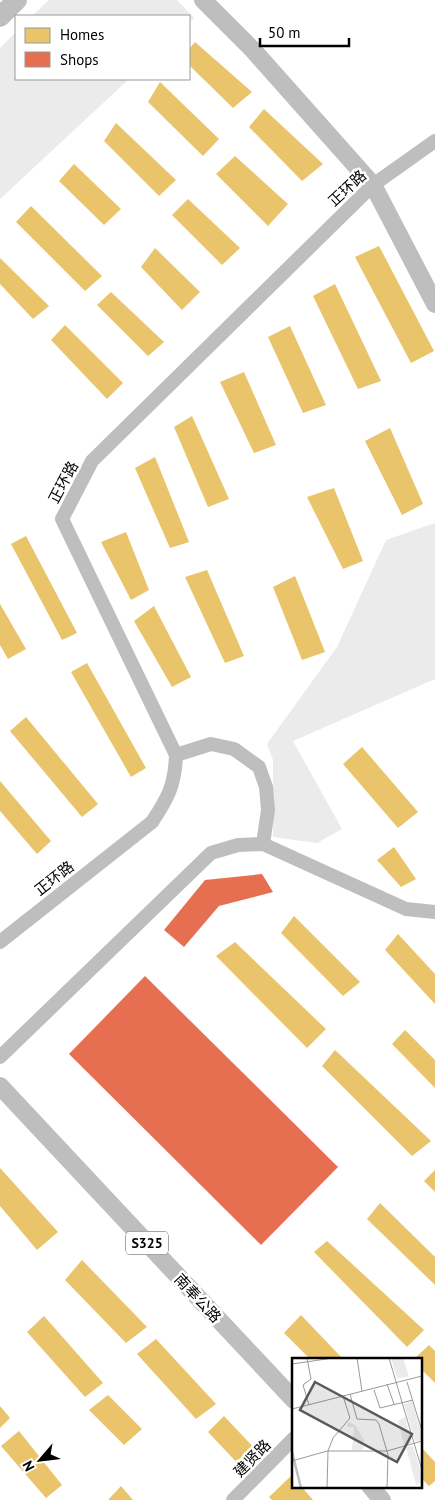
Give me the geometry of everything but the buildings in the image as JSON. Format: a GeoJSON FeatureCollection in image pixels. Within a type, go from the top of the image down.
{"type":"FeatureCollection","features":[{"type":"Feature","properties":{"kind":"highway"},"geometry":{"type":"LineString","coordinates":[[0,17],[17,0]]}},
{"type":"Feature","properties":{"kind":"main road"},"geometry":{"type":"LineString","coordinates":[[203,0],[253,50],[373,185],[435,304]]}},
{"type":"Feature","properties":{"kind":"main road","name":"南奉公路"},"geometry":{"type":"LineString","coordinates":[[0,1086],[292,1398]]}},
{"type":"Feature","properties":{"kind":"main road"},"geometry":{"type":"LineString","coordinates":[[372,1488],[382,1500]]}},
{"type":"Feature","properties":{"kind":"street"},"geometry":{"type":"LineString","coordinates":[[0,3],[3,0]]}},
{"type":"Feature","properties":{"kind":"street","name":"正环路"},"geometry":{"type":"LineString","coordinates":[[0,942],[152,822],[167,800],[175,777],[176,755],[62,518],[92,461],[373,185],[435,141]]}},
{"type":"Feature","properties":{"kind":"street"},"geometry":{"type":"LineString","coordinates":[[176,755],[211,744],[234,749],[259,766],[266,787],[268,810],[263,844]]}},
{"type":"Feature","properties":{"kind":"street"},"geometry":{"type":"LineString","coordinates":[[0,1057],[211,853],[238,845],[263,844],[406,909],[435,912]]}},
{"type":"Feature","properties":{"kind":"street","name":"建贤路"},"geometry":{"type":"LineString","coordinates":[[234,1500],[292,1440]]}},
{"type":"Feature","properties":{"kind":"shaded area"},"geometry":{"type":"Polygon","coordinates":[[[49,0],[177,0],[194,18],[190,22],[190,15],[33,15],[49,0]]]}},
{"type":"Feature","properties":{"kind":"shaded area"},"geometry":{"type":"Polygon","coordinates":[[[15,33],[15,80],[128,80],[0,199],[0,48],[15,33]]]}},
{"type":"Feature","properties":{"kind":"shaded area"},"geometry":{"type":"Polygon","coordinates":[[[435,523],[435,679],[293,741],[342,829],[317,843],[273,837],[273,760],[267,744],[337,647],[386,540],[435,523]]]}}]}
